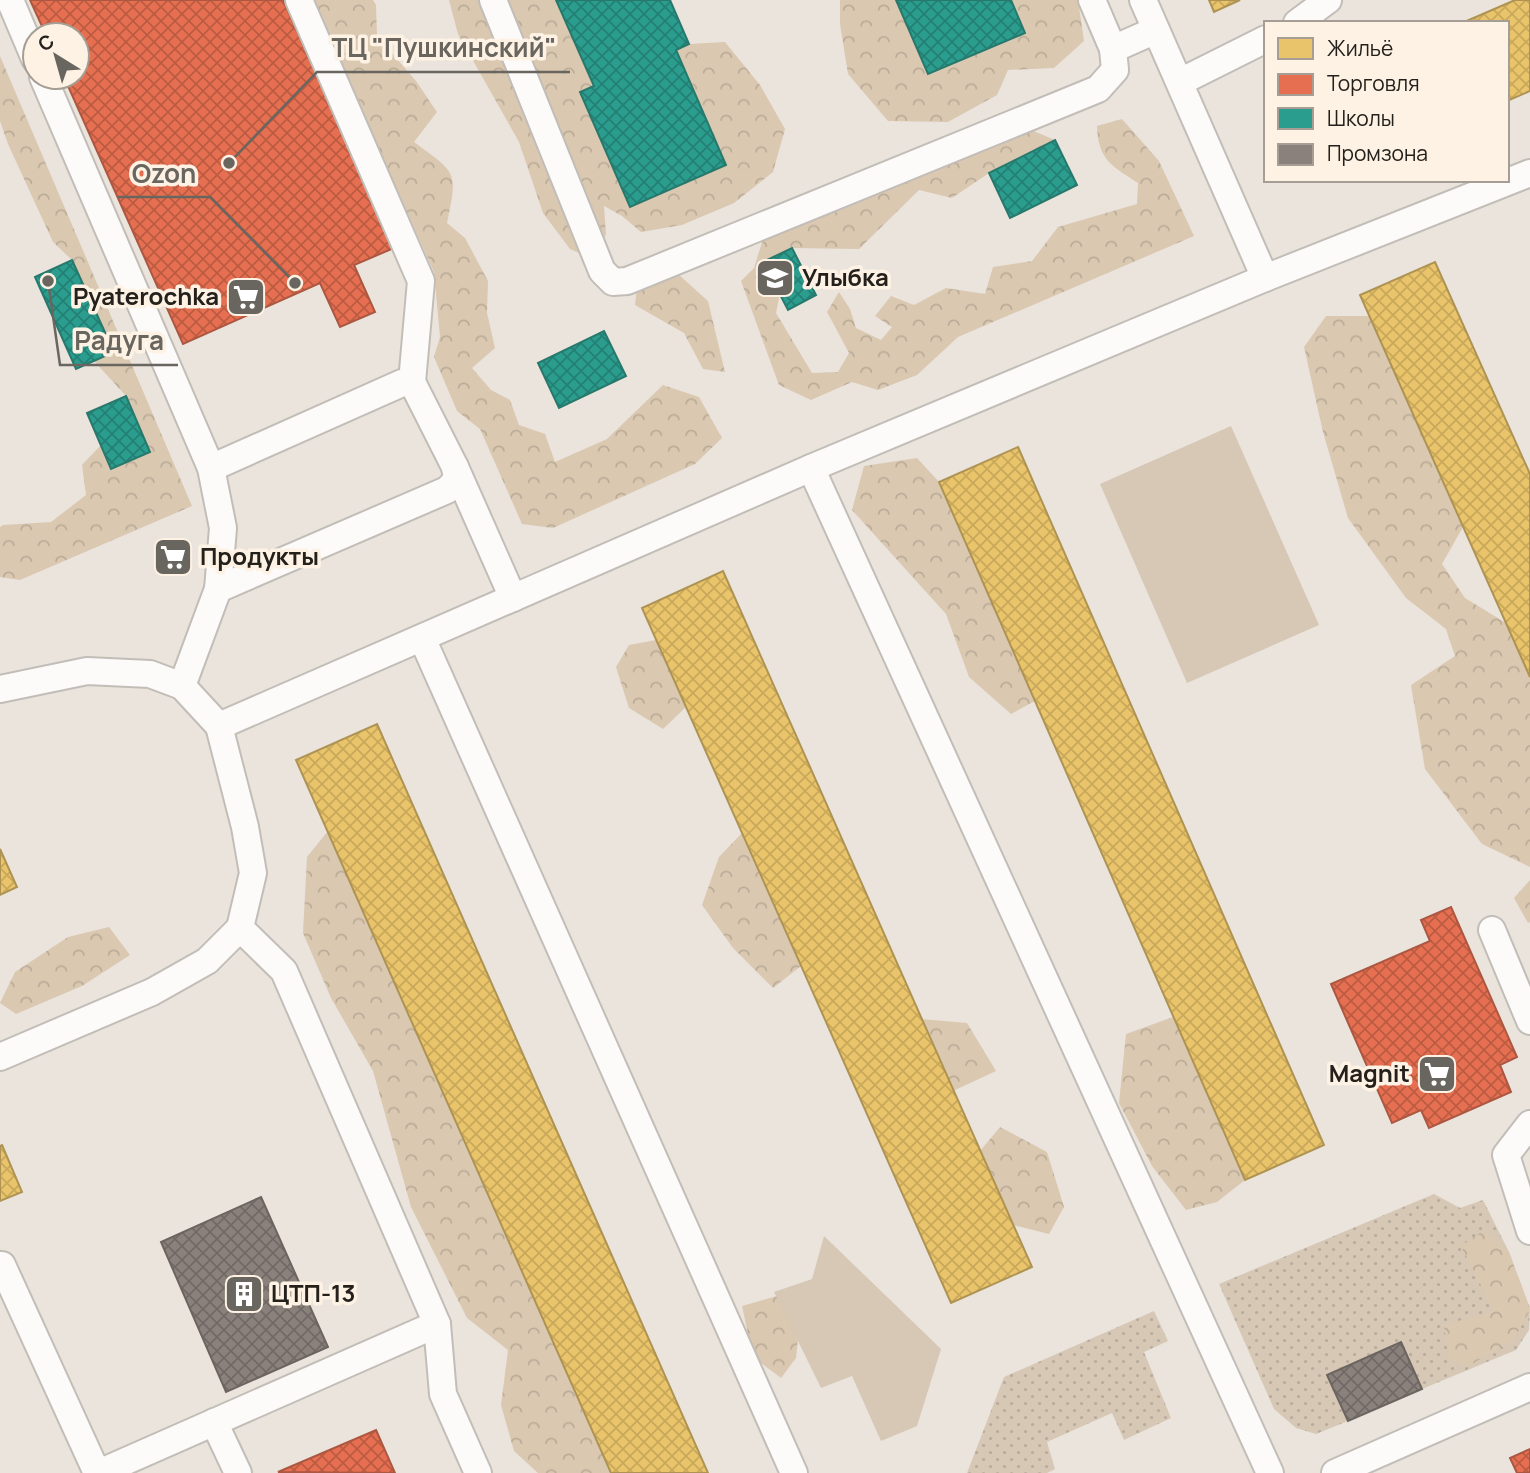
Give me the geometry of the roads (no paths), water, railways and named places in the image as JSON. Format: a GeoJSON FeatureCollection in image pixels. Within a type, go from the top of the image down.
{"type":"FeatureCollection","features":[{"type":"Feature","properties":{"kind":"lane"},"geometry":{"type":"LineString","coordinates":[[10,0],[21,26]]}},
{"type":"Feature","properties":{"kind":"lane"},"geometry":{"type":"LineString","coordinates":[[299,0],[421,281],[412,382],[455,467],[513,598]]}},
{"type":"Feature","properties":{"kind":"lane"},"geometry":{"type":"LineString","coordinates":[[493,0],[602,271],[613,282],[627,281],[1098,89],[1115,70],[1113,49],[1092,0]]}},
{"type":"Feature","properties":{"kind":"lane"},"geometry":{"type":"LineString","coordinates":[[1143,0],[1265,278]]}},
{"type":"Feature","properties":{"kind":"lane"},"geometry":{"type":"LineString","coordinates":[[1300,21],[1328,0]]}},
{"type":"Feature","properties":{"kind":"lane"},"geometry":{"type":"LineString","coordinates":[[1113,49],[1156,30]]}},
{"type":"Feature","properties":{"kind":"lane"},"geometry":{"type":"LineString","coordinates":[[1180,82],[1264,40]]}},
{"type":"Feature","properties":{"kind":"lane"},"geometry":{"type":"LineString","coordinates":[[49,91],[211,468],[223,528],[218,589],[181,686]]}},
{"type":"Feature","properties":{"kind":"lane"},"geometry":{"type":"LineString","coordinates":[[219,726],[811,468],[1265,278],[1529,175]]}},
{"type":"Feature","properties":{"kind":"lane"},"geometry":{"type":"LineString","coordinates":[[211,468],[402,383],[412,382]]}},
{"type":"Feature","properties":{"kind":"lane"},"geometry":{"type":"LineString","coordinates":[[218,589],[447,490],[457,480],[455,467]]}},
{"type":"Feature","properties":{"kind":"lane"},"geometry":{"type":"LineString","coordinates":[[811,468],[1270,1473]]}},
{"type":"Feature","properties":{"kind":"lane"},"geometry":{"type":"LineString","coordinates":[[422,638],[793,1473]]}},
{"type":"Feature","properties":{"kind":"lane"},"geometry":{"type":"LineString","coordinates":[[0,1057],[152,992],[206,961],[240,928],[253,873],[245,827],[219,726],[181,686],[150,674],[87,671],[2,682]]}},
{"type":"Feature","properties":{"kind":"lane"},"geometry":{"type":"LineString","coordinates":[[240,928],[284,971],[437,1324],[443,1394],[478,1473]]}},
{"type":"Feature","properties":{"kind":"lane"},"geometry":{"type":"LineString","coordinates":[[1492,930],[1530,1021]]}},
{"type":"Feature","properties":{"kind":"lane"},"geometry":{"type":"LineString","coordinates":[[1530,1124],[1506,1155],[1530,1231]]}},
{"type":"Feature","properties":{"kind":"lane"},"geometry":{"type":"LineString","coordinates":[[0,1266],[2,1265],[98,1473],[437,1324]]}},
{"type":"Feature","properties":{"kind":"lane"},"geometry":{"type":"LineString","coordinates":[[1335,1473],[1530,1387]]}},
{"type":"Feature","properties":{"kind":"lane"},"geometry":{"type":"LineString","coordinates":[[214,1422],[238,1473]]}},
{"type":"Feature","properties":{"kind":"place","name":"ТЦ \"Пушкинский\""},"geometry":{"type":"Point","coordinates":[229,163]}},
{"type":"Feature","properties":{"kind":"place","name":"Улыбка"},"geometry":{"type":"Point","coordinates":[775,278]}},
{"type":"Feature","properties":{"kind":"place","name":"Радуга"},"geometry":{"type":"Point","coordinates":[48,281]}},
{"type":"Feature","properties":{"kind":"place","name":"Ozon"},"geometry":{"type":"Point","coordinates":[295,283]}},
{"type":"Feature","properties":{"kind":"place","name":"Pyaterochka"},"geometry":{"type":"Point","coordinates":[246,297]}},
{"type":"Feature","properties":{"kind":"place","name":"Продукты"},"geometry":{"type":"Point","coordinates":[173,557]}},
{"type":"Feature","properties":{"kind":"place","name":"Magnit"},"geometry":{"type":"Point","coordinates":[1437,1074]}},
{"type":"Feature","properties":{"kind":"place","name":"ЦТП-13"},"geometry":{"type":"Point","coordinates":[244,1294]}}]}
